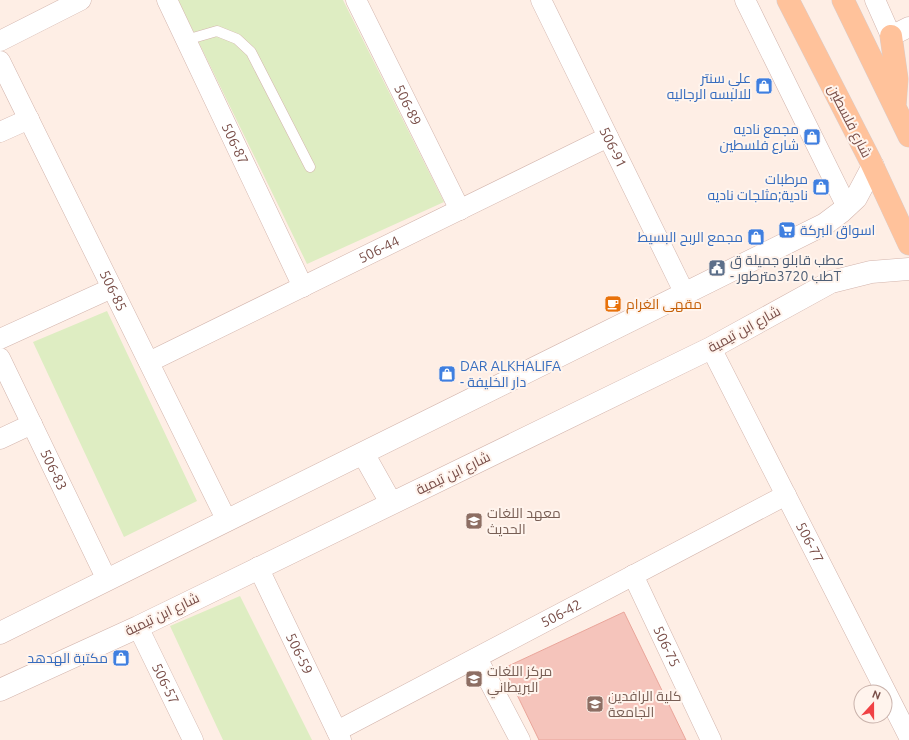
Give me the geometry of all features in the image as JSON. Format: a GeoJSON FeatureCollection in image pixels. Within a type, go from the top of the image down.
{"type":"FeatureCollection","features":[{"type":"Feature","properties":{"kind":"main road","name":"شارع فلسطين"},"geometry":{"type":"LineString","coordinates":[[788,0],[873,166],[909,244]]}},
{"type":"Feature","properties":{"kind":"main road"},"geometry":{"type":"LineString","coordinates":[[842,0],[909,136]]}},
{"type":"Feature","properties":{"kind":"main road"},"geometry":{"type":"LineString","coordinates":[[895,107],[898,79],[895,58],[900,32]]}},
{"type":"Feature","properties":{"kind":"street"},"geometry":{"type":"LineString","coordinates":[[0,41],[81,0]]}},
{"type":"Feature","properties":{"kind":"street","name":"506-87"},"geometry":{"type":"LineString","coordinates":[[167,0],[303,287]]}},
{"type":"Feature","properties":{"kind":"street","name":"506-89"},"geometry":{"type":"LineString","coordinates":[[356,0],[460,210]]}},
{"type":"Feature","properties":{"kind":"street","name":"506-91"},"geometry":{"type":"LineString","coordinates":[[542,0],[685,294]]}},
{"type":"Feature","properties":{"kind":"street"},"geometry":{"type":"LineString","coordinates":[[745,0],[847,207]]}},
{"type":"Feature","properties":{"kind":"street"},"geometry":{"type":"LineString","coordinates":[[875,0],[900,32]]}},
{"type":"Feature","properties":{"kind":"street","name":"506-85"},"geometry":{"type":"LineString","coordinates":[[0,61],[227,521]]}},
{"type":"Feature","properties":{"kind":"street"},"geometry":{"type":"LineString","coordinates":[[0,132],[29,119]]}},
{"type":"Feature","properties":{"kind":"street","name":"506-44"},"geometry":{"type":"LineString","coordinates":[[149,362],[608,137]]}},
{"type":"Feature","properties":{"kind":"street"},"geometry":{"type":"LineString","coordinates":[[0,634],[825,224],[856,198],[873,166]]}},
{"type":"Feature","properties":{"kind":"street","name":"شارع ابن تيمية"},"geometry":{"type":"LineString","coordinates":[[0,690],[138,627],[258,567],[711,348],[831,282],[871,272],[909,269]]}},
{"type":"Feature","properties":{"kind":"street"},"geometry":{"type":"LineString","coordinates":[[0,339],[112,288]]}},
{"type":"Feature","properties":{"kind":"street","name":"506-77"},"geometry":{"type":"LineString","coordinates":[[711,348],[909,737]]}},
{"type":"Feature","properties":{"kind":"street","name":"506-83"},"geometry":{"type":"LineString","coordinates":[[0,358],[107,580]]}},
{"type":"Feature","properties":{"kind":"street"},"geometry":{"type":"LineString","coordinates":[[0,439],[32,424]]}},
{"type":"Feature","properties":{"kind":"street"},"geometry":{"type":"LineString","coordinates":[[363,453],[391,503]]}},
{"type":"Feature","properties":{"kind":"street","name":"506-42"},"geometry":{"type":"LineString","coordinates":[[339,736],[477,658],[786,495]]}},
{"type":"Feature","properties":{"kind":"street","name":"506-59"},"geometry":{"type":"LineString","coordinates":[[258,567],[339,736]]}},
{"type":"Feature","properties":{"kind":"street","name":"506-75"},"geometry":{"type":"LineString","coordinates":[[633,575],[711,740]]}},
{"type":"Feature","properties":{"kind":"street","name":"506-57"},"geometry":{"type":"LineString","coordinates":[[138,627],[193,740]]}},
{"type":"Feature","properties":{"kind":"street"},"geometry":{"type":"LineString","coordinates":[[477,658],[520,740]]}},
{"type":"Feature","properties":{"kind":"lane"},"geometry":{"type":"LineString","coordinates":[[186,40],[217,31],[237,39],[251,52],[310,167]]}},
{"type":"Feature","properties":{"kind":"green space"},"geometry":{"type":"Polygon","coordinates":[[[178,0],[343,0],[444,202],[307,264],[178,0]]]}},
{"type":"Feature","properties":{"kind":"green space"},"geometry":{"type":"Polygon","coordinates":[[[107,311],[197,501],[124,537],[33,342],[107,311]]]}},
{"type":"Feature","properties":{"kind":"green space"},"geometry":{"type":"Polygon","coordinates":[[[240,596],[312,740],[223,740],[170,626],[240,596]]]}},
{"type":"Feature","properties":{"kind":"building","name":"كلية الرافدين الجامعة"},"geometry":{"type":"Polygon","coordinates":[[[624,612],[686,740],[539,740],[504,668],[624,612]]]}},
{"type":"Feature","properties":{"kind":"place","name":"علي سنتر للالبسه الرجاليه"},"geometry":{"type":"Point","coordinates":[764,86]}},
{"type":"Feature","properties":{"kind":"place","name":"مجمع ناديه شارع فلسطين"},"geometry":{"type":"Point","coordinates":[812,137]}},
{"type":"Feature","properties":{"kind":"place","name":"مرطبات نادية;مثلجات ناديه"},"geometry":{"type":"Point","coordinates":[821,187]}},
{"type":"Feature","properties":{"kind":"place","name":"اسواق البركة"},"geometry":{"type":"Point","coordinates":[787,230]}},
{"type":"Feature","properties":{"kind":"place","name":"مجمع الربح البسيط"},"geometry":{"type":"Point","coordinates":[756,237]}},
{"type":"Feature","properties":{"kind":"place","name":"عطب قابلو جميلة ق - طب 3720مترطورT"},"geometry":{"type":"Point","coordinates":[717,268]}},
{"type":"Feature","properties":{"kind":"place","name":"مقهى الغرام"},"geometry":{"type":"Point","coordinates":[613,304]}},
{"type":"Feature","properties":{"kind":"place","name":"DAR ALKHALIFA - دار الخليفة"},"geometry":{"type":"Point","coordinates":[447,374]}},
{"type":"Feature","properties":{"kind":"place","name":"معهد اللغات الحديث"},"geometry":{"type":"Point","coordinates":[474,521]}},
{"type":"Feature","properties":{"kind":"place","name":"مكتبة الهدهد"},"geometry":{"type":"Point","coordinates":[121,658]}},
{"type":"Feature","properties":{"kind":"place","name":"مركز اللغات البريطاني"},"geometry":{"type":"Point","coordinates":[474,679]}},
{"type":"Feature","properties":{"kind":"place","name":"كلية الرافدين الجامعة"},"geometry":{"type":"Point","coordinates":[595,704]}}]}
